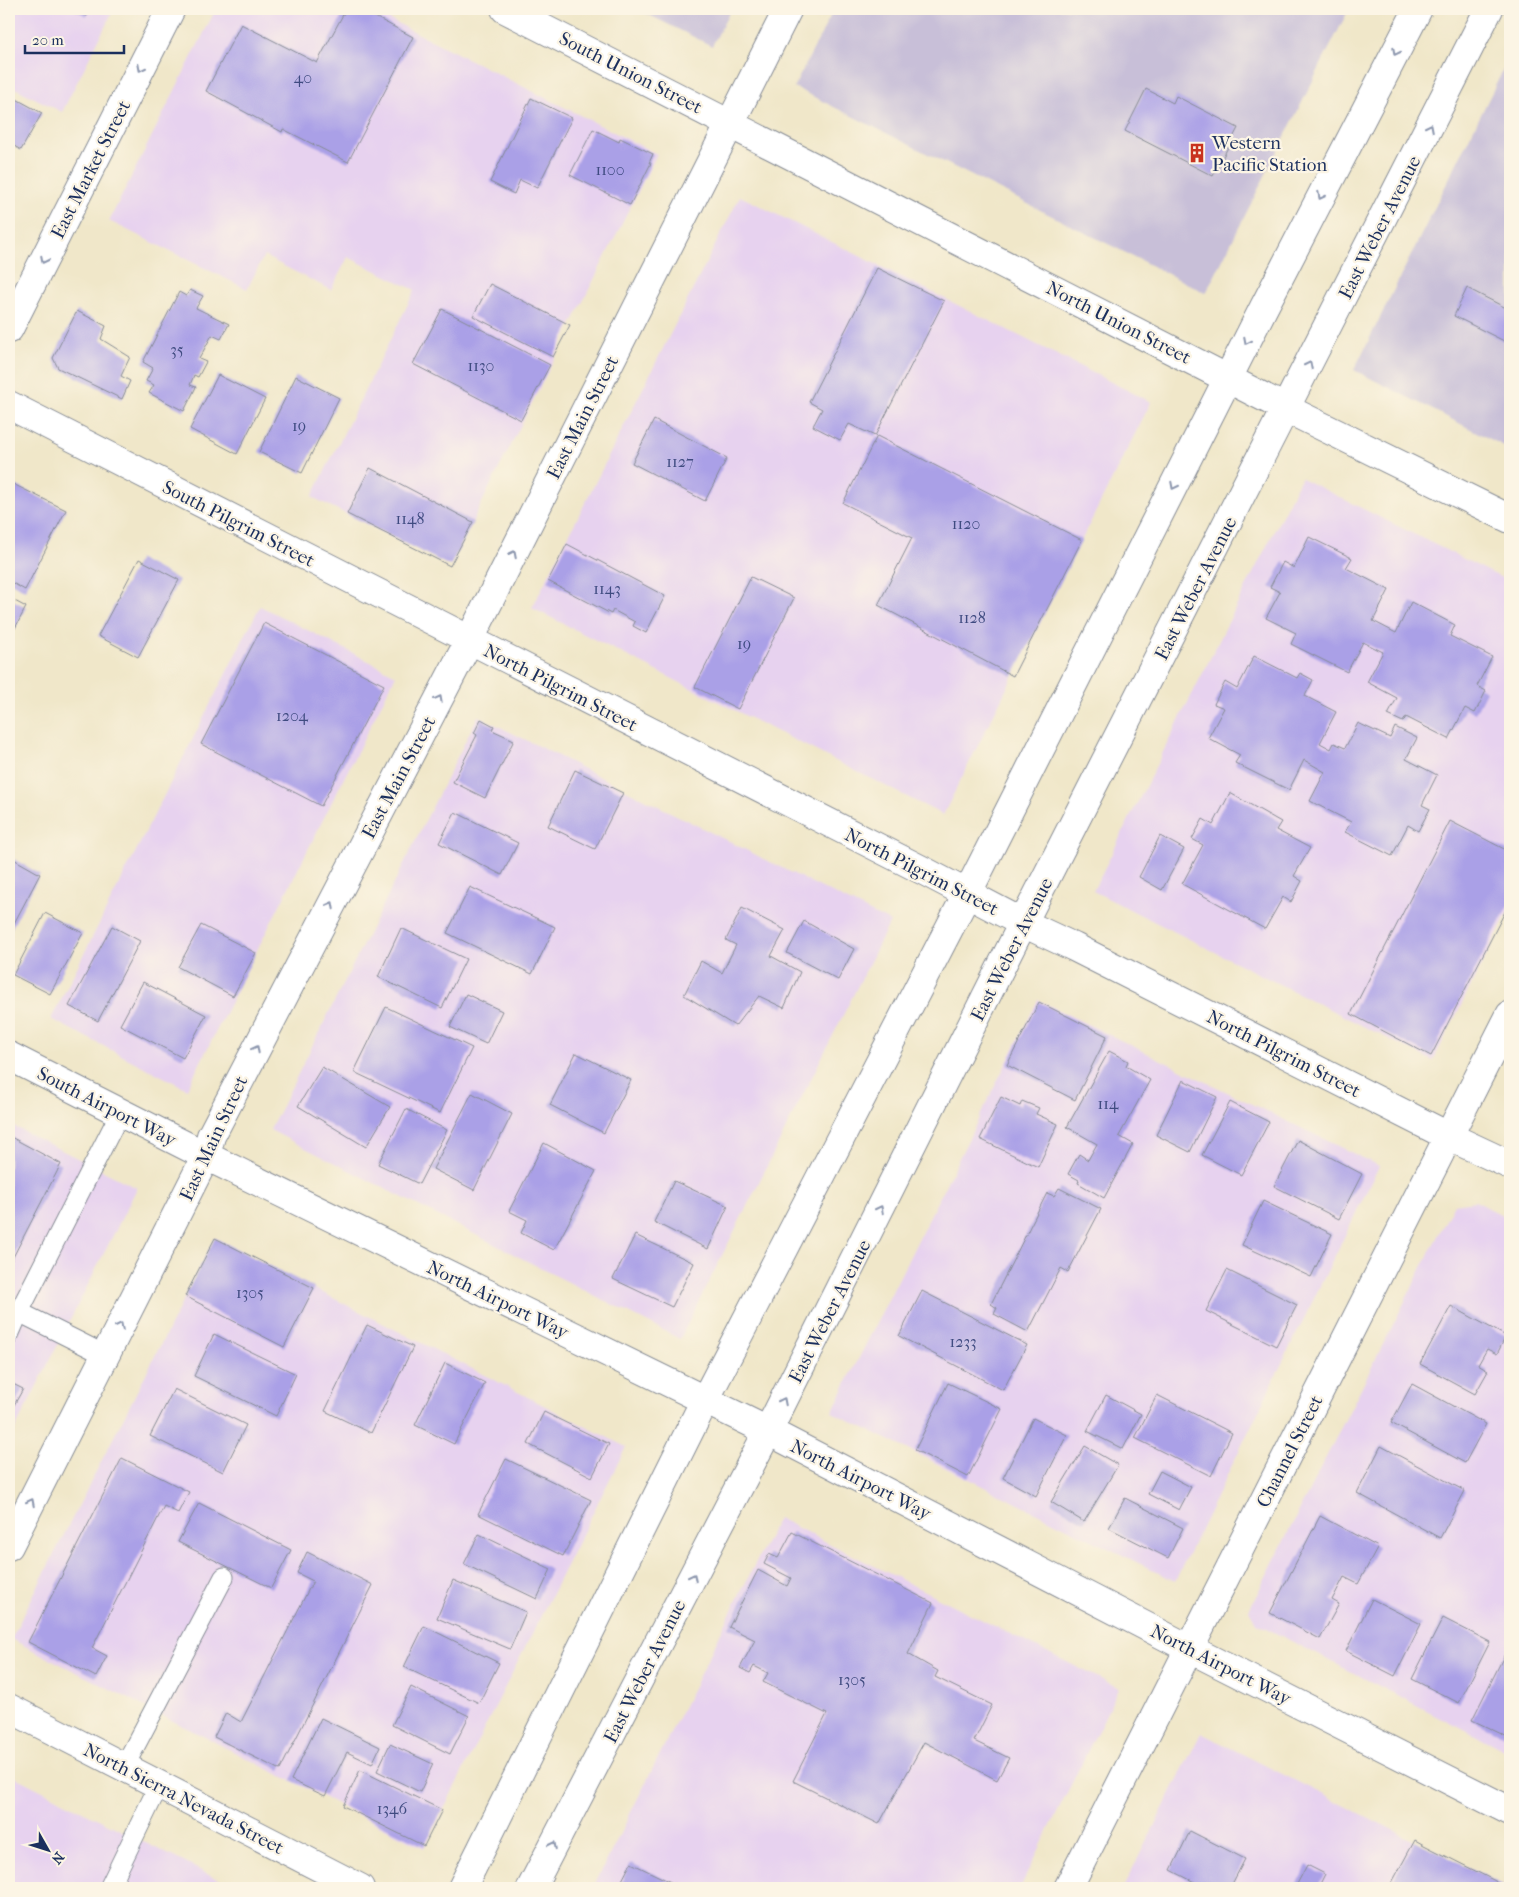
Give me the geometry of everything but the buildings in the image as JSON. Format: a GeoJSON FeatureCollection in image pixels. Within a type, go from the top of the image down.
{"type":"FeatureCollection","features":[{"type":"Feature","properties":{"kind":"street","name":"East Market Street"},"geometry":{"type":"LineString","coordinates":[[9,329],[171,9]]}},
{"type":"Feature","properties":{"kind":"street","name":"South Union Street"},"geometry":{"type":"LineString","coordinates":[[505,9],[730,122]]}},
{"type":"Feature","properties":{"kind":"street","name":"East Main Street"},"geometry":{"type":"LineString","coordinates":[[9,1546],[206,1156],[211,1136],[469,641],[788,9]]}},
{"type":"Feature","properties":{"kind":"street"},"geometry":{"type":"LineString","coordinates":[[462,1888],[705,1400],[967,894],[1228,378],[1418,9]]}},
{"type":"Feature","properties":{"kind":"street","name":"East Weber Avenue"},"geometry":{"type":"LineString","coordinates":[[531,1888],[768,1431],[1023,923],[1489,9]]}},
{"type":"Feature","properties":{"kind":"street","name":"North Union Street"},"geometry":{"type":"LineString","coordinates":[[730,122],[1228,378],[1510,519]]}},
{"type":"Feature","properties":{"kind":"street","name":"South Pilgrim Street"},"geometry":{"type":"LineString","coordinates":[[9,405],[469,641]]}},
{"type":"Feature","properties":{"kind":"street","name":"North Pilgrim Street"},"geometry":{"type":"LineString","coordinates":[[469,641],[1023,923],[1510,1166]]}},
{"type":"Feature","properties":{"kind":"street","name":"Channel Street"},"geometry":{"type":"LineString","coordinates":[[1068,1888],[1510,1015]]}},
{"type":"Feature","properties":{"kind":"street","name":"South Airport Way"},"geometry":{"type":"LineString","coordinates":[[9,1056],[206,1156]]}},
{"type":"Feature","properties":{"kind":"street","name":"North Airport Way"},"geometry":{"type":"LineString","coordinates":[[206,1156],[768,1431],[1190,1649],[1510,1811]]}},
{"type":"Feature","properties":{"kind":"street","name":"North Sierra Nevada Street"},"geometry":{"type":"LineString","coordinates":[[9,1708],[360,1888]]}},
{"type":"Feature","properties":{"kind":"lane"},"geometry":{"type":"LineString","coordinates":[[9,1335],[120,1113]]}},
{"type":"Feature","properties":{"kind":"lane"},"geometry":{"type":"LineString","coordinates":[[20,1312],[105,1355]]}},
{"type":"Feature","properties":{"kind":"lane"},"geometry":{"type":"LineString","coordinates":[[124,1767],[224,1577]]}},
{"type":"Feature","properties":{"kind":"lane"},"geometry":{"type":"LineString","coordinates":[[109,1888],[159,1785]]}},
{"type":"Feature","properties":{"kind":"shaded area"},"geometry":{"type":"Polygon","coordinates":[[[9,9],[114,9],[62,112],[9,85],[9,9]]]}},
{"type":"Feature","properties":{"kind":"shaded area"},"geometry":{"type":"Polygon","coordinates":[[[216,9],[369,9],[657,154],[450,566],[312,497],[415,290],[348,257],[331,290],[264,256],[247,289],[109,221],[216,9]]]}},
{"type":"Feature","properties":{"kind":"shaded area"},"geometry":{"type":"Polygon","coordinates":[[[637,9],[731,9],[712,46],[637,9]]]}},
{"type":"Feature","properties":{"kind":"shaded area"},"geometry":{"type":"Polygon","coordinates":[[[834,9],[1349,9],[1206,293],[794,87],[834,9]]]}},
{"type":"Feature","properties":{"kind":"shaded area"},"geometry":{"type":"Polygon","coordinates":[[[1510,56],[1510,449],[1354,370],[1510,56]]]}},
{"type":"Feature","properties":{"kind":"shaded area"},"geometry":{"type":"Polygon","coordinates":[[[740,196],[1151,402],[943,815],[532,608],[740,196]]]}},
{"type":"Feature","properties":{"kind":"shaded area"},"geometry":{"type":"Polygon","coordinates":[[[1301,478],[1510,582],[1510,908],[1433,1061],[1093,891],[1301,478]]]}},
{"type":"Feature","properties":{"kind":"shaded area"},"geometry":{"type":"Polygon","coordinates":[[[260,606],[396,675],[187,1089],[51,1019],[260,606]]]}},
{"type":"Feature","properties":{"kind":"shaded area"},"geometry":{"type":"Polygon","coordinates":[[[478,716],[890,922],[680,1339],[270,1130],[478,716]]]}},
{"type":"Feature","properties":{"kind":"shaded area"},"geometry":{"type":"Polygon","coordinates":[[[1038,1000],[1379,1166],[1175,1581],[832,1412],[1038,1000]]]}},
{"type":"Feature","properties":{"kind":"shaded area"},"geometry":{"type":"Polygon","coordinates":[[[9,1124],[137,1188],[9,1441],[9,1124]]]}},
{"type":"Feature","properties":{"kind":"shaded area"},"geometry":{"type":"Polygon","coordinates":[[[1475,1201],[1510,1219],[1510,1753],[1256,1623],[1249,1610],[1454,1204],[1475,1201]]]}},
{"type":"Feature","properties":{"kind":"shaded area"},"geometry":{"type":"Polygon","coordinates":[[[215,1238],[626,1447],[424,1848],[11,1639],[215,1238]]]}},
{"type":"Feature","properties":{"kind":"shaded area"},"geometry":{"type":"Polygon","coordinates":[[[778,1518],[1119,1688],[1020,1888],[593,1888],[778,1518]]]}},
{"type":"Feature","properties":{"kind":"shaded area"},"geometry":{"type":"Polygon","coordinates":[[[1201,1733],[1508,1888],[1123,1888],[1201,1733]]]}},
{"type":"Feature","properties":{"kind":"shaded area"},"geometry":{"type":"Polygon","coordinates":[[[9,1774],[235,1888],[9,1888],[9,1774]]]}},
{"type":"Feature","properties":{"kind":"place","name":"Western Pacific Station"},"geometry":{"type":"Point","coordinates":[1197,153]}}]}
